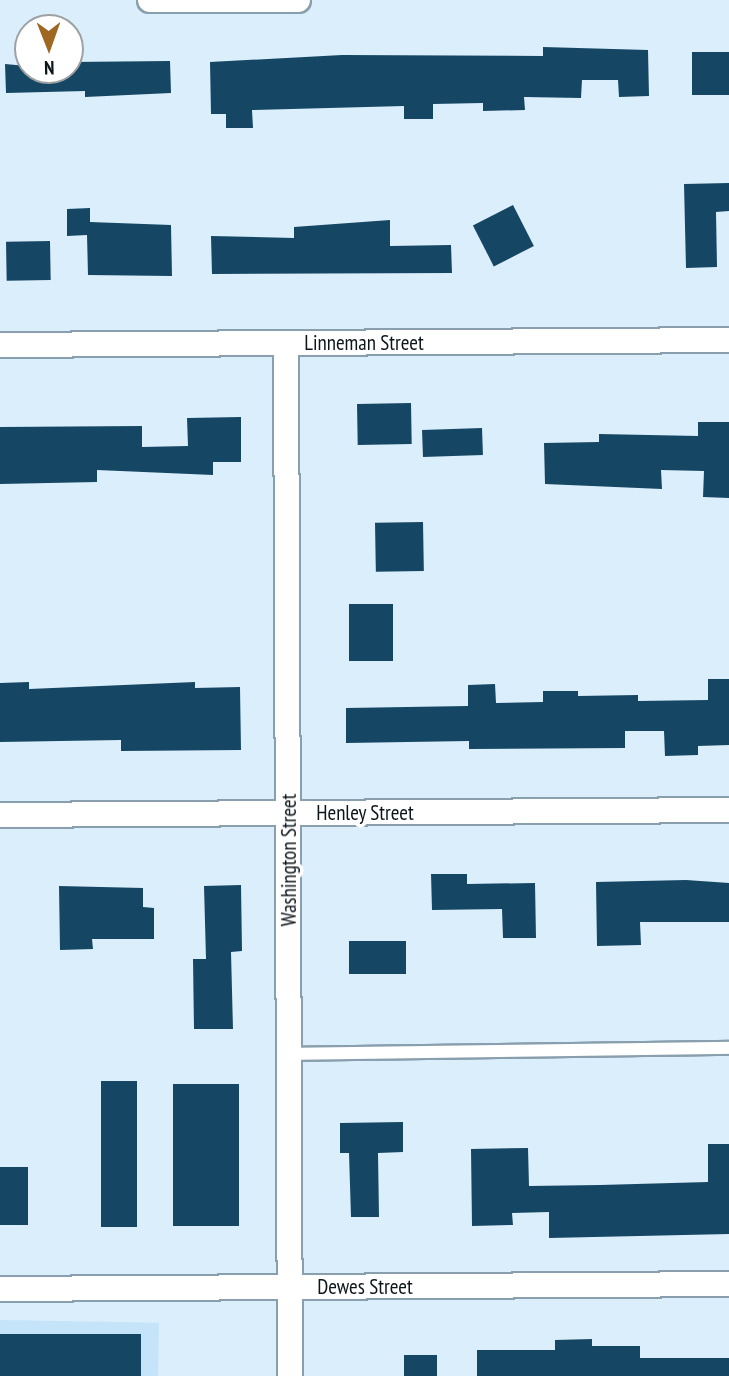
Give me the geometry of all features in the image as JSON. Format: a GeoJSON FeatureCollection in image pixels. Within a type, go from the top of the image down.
{"type":"FeatureCollection","features":[{"type":"Feature","properties":{"kind":"street"},"geometry":{"type":"LineString","coordinates":[[150,0],[298,0]]}},
{"type":"Feature","properties":{"kind":"street","name":"Linneman Street"},"geometry":{"type":"LineString","coordinates":[[0,345],[729,340]]}},
{"type":"Feature","properties":{"kind":"street","name":"Washington Street"},"geometry":{"type":"LineString","coordinates":[[286,343],[289,814],[286,1054],[290,1376]]}},
{"type":"Feature","properties":{"kind":"street","name":"Henley Street"},"geometry":{"type":"LineString","coordinates":[[0,816],[729,810]]}},
{"type":"Feature","properties":{"kind":"street","name":"Dewes Street"},"geometry":{"type":"LineString","coordinates":[[0,1289],[729,1284]]}},
{"type":"Feature","properties":{"kind":"lane"},"geometry":{"type":"LineString","coordinates":[[286,1054],[729,1048]]}},
{"type":"Feature","properties":{"kind":"shaded area"},"geometry":{"type":"Polygon","coordinates":[[[0,1320],[159,1323],[158,1376],[0,1376],[0,1320]]]}},
{"type":"Feature","properties":{"kind":"building"},"geometry":{"type":"Polygon","coordinates":[[[543,47],[648,50],[649,96],[619,97],[618,80],[582,80],[581,98],[524,97],[525,110],[483,111],[483,103],[433,104],[433,119],[404,119],[404,106],[252,110],[253,128],[226,128],[226,114],[211,114],[210,62],[342,55],[543,56],[543,47]]]}},
{"type":"Feature","properties":{"kind":"building"},"geometry":{"type":"Polygon","coordinates":[[[692,52],[729,52],[729,95],[692,95],[692,52]]]}},
{"type":"Feature","properties":{"kind":"building"},"geometry":{"type":"Polygon","coordinates":[[[170,61],[171,93],[85,97],[85,91],[6,93],[5,64],[14,65],[14,84],[84,84],[84,62],[170,61]]]}},
{"type":"Feature","properties":{"kind":"building"},"geometry":{"type":"Polygon","coordinates":[[[729,183],[729,211],[716,212],[717,267],[686,268],[684,184],[729,183]]]}},
{"type":"Feature","properties":{"kind":"building"},"geometry":{"type":"Polygon","coordinates":[[[513,205],[534,246],[494,266],[473,225],[513,205]]]}},
{"type":"Feature","properties":{"kind":"building"},"geometry":{"type":"Polygon","coordinates":[[[90,208],[90,222],[171,225],[172,276],[88,275],[87,235],[67,236],[67,209],[90,208]]]}},
{"type":"Feature","properties":{"kind":"building"},"geometry":{"type":"Polygon","coordinates":[[[390,220],[390,246],[451,245],[452,273],[212,274],[211,236],[294,238],[294,227],[390,220]]]}},
{"type":"Feature","properties":{"kind":"building"},"geometry":{"type":"Polygon","coordinates":[[[50,241],[51,280],[7,281],[6,242],[50,241]]]}},
{"type":"Feature","properties":{"kind":"building"},"geometry":{"type":"Polygon","coordinates":[[[411,403],[412,444],[358,445],[357,404],[411,403]]]}},
{"type":"Feature","properties":{"kind":"building"},"geometry":{"type":"Polygon","coordinates":[[[241,417],[241,462],[213,462],[213,475],[97,470],[97,482],[0,484],[0,427],[142,426],[142,447],[188,446],[187,418],[241,417]]]}},
{"type":"Feature","properties":{"kind":"building"},"geometry":{"type":"Polygon","coordinates":[[[698,422],[729,422],[729,498],[703,497],[704,471],[661,470],[662,489],[545,484],[544,443],[599,442],[599,434],[698,436],[698,422]]]}},
{"type":"Feature","properties":{"kind":"building"},"geometry":{"type":"Polygon","coordinates":[[[482,428],[483,455],[423,457],[422,430],[482,428]]]}},
{"type":"Feature","properties":{"kind":"building"},"geometry":{"type":"Polygon","coordinates":[[[423,522],[424,571],[376,572],[375,523],[423,522]]]}},
{"type":"Feature","properties":{"kind":"building"},"geometry":{"type":"Polygon","coordinates":[[[349,604],[393,604],[393,661],[349,661],[349,604]]]}},
{"type":"Feature","properties":{"kind":"building"},"geometry":{"type":"Polygon","coordinates":[[[708,679],[729,679],[729,745],[698,746],[698,755],[665,756],[664,731],[625,731],[625,748],[469,749],[469,741],[346,743],[346,708],[468,706],[468,685],[495,684],[496,703],[543,702],[543,691],[578,691],[578,696],[638,695],[638,701],[708,700],[708,679]]]}},
{"type":"Feature","properties":{"kind":"building"},"geometry":{"type":"Polygon","coordinates":[[[29,682],[29,689],[195,682],[195,688],[240,687],[241,750],[121,751],[121,740],[0,742],[0,683],[29,682]]]}},
{"type":"Feature","properties":{"kind":"building"},"geometry":{"type":"Polygon","coordinates":[[[431,874],[467,874],[467,884],[535,883],[536,938],[503,938],[502,909],[432,910],[431,874]]]}},
{"type":"Feature","properties":{"kind":"building"},"geometry":{"type":"Polygon","coordinates":[[[686,880],[729,883],[729,922],[640,922],[641,945],[597,946],[596,882],[686,880]]]}},
{"type":"Feature","properties":{"kind":"building"},"geometry":{"type":"Polygon","coordinates":[[[241,885],[242,951],[231,952],[233,1029],[194,1029],[193,959],[206,959],[204,886],[241,885]]]}},
{"type":"Feature","properties":{"kind":"building"},"geometry":{"type":"Polygon","coordinates":[[[59,886],[143,888],[143,907],[154,908],[154,939],[92,939],[93,949],[60,950],[59,886]]]}},
{"type":"Feature","properties":{"kind":"building"},"geometry":{"type":"Polygon","coordinates":[[[349,941],[406,941],[406,974],[349,974],[349,941]]]}},
{"type":"Feature","properties":{"kind":"building"},"geometry":{"type":"Polygon","coordinates":[[[101,1081],[137,1081],[137,1227],[101,1227],[101,1081]]]}},
{"type":"Feature","properties":{"kind":"building"},"geometry":{"type":"Polygon","coordinates":[[[173,1084],[239,1084],[239,1226],[173,1226],[173,1084]]]}},
{"type":"Feature","properties":{"kind":"building"},"geometry":{"type":"Polygon","coordinates":[[[403,1122],[403,1152],[378,1153],[379,1217],[351,1217],[349,1153],[340,1153],[340,1123],[403,1122]]]}},
{"type":"Feature","properties":{"kind":"building"},"geometry":{"type":"Polygon","coordinates":[[[708,1144],[729,1144],[729,1234],[549,1238],[549,1212],[512,1213],[513,1225],[472,1226],[471,1149],[528,1148],[529,1186],[600,1185],[708,1182],[708,1144]]]}},
{"type":"Feature","properties":{"kind":"building"},"geometry":{"type":"Polygon","coordinates":[[[0,1167],[28,1167],[28,1225],[0,1225],[0,1167]]]}},
{"type":"Feature","properties":{"kind":"building"},"geometry":{"type":"Polygon","coordinates":[[[0,1334],[141,1334],[141,1376],[0,1376],[0,1334]]]}},
{"type":"Feature","properties":{"kind":"building"},"geometry":{"type":"Polygon","coordinates":[[[592,1339],[592,1346],[640,1346],[640,1358],[729,1358],[729,1376],[477,1376],[477,1350],[555,1350],[555,1340],[592,1339]]]}},
{"type":"Feature","properties":{"kind":"building"},"geometry":{"type":"Polygon","coordinates":[[[404,1355],[437,1355],[437,1376],[404,1376],[404,1355]]]}}]}
